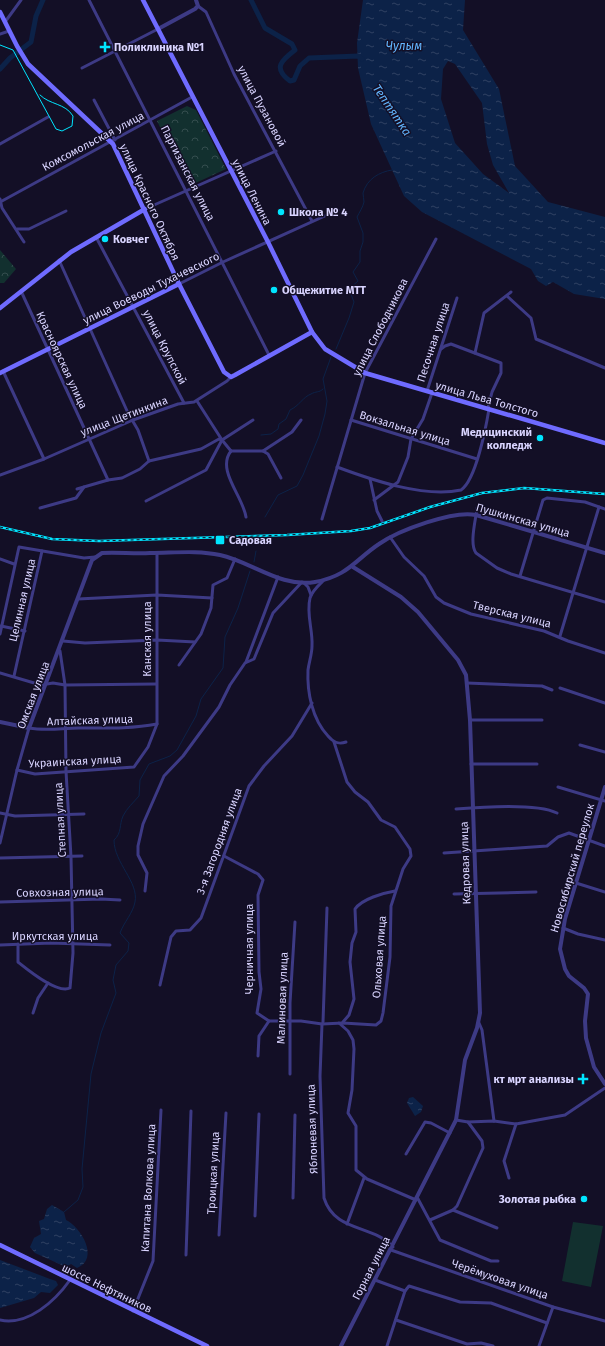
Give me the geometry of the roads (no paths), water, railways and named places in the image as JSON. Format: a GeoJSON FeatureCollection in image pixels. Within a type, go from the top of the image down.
{"type":"FeatureCollection","features":[{"type":"Feature","properties":{"kind":"main road","name":"улица Ленина"},"geometry":{"type":"LineString","coordinates":[[143,0],[192,97],[232,171],[312,332],[321,345],[332,354],[365,372]]}},
{"type":"Feature","properties":{"kind":"main road","name":"улица Красного Октября"},"geometry":{"type":"LineString","coordinates":[[0,12],[23,57],[37,73],[113,140],[180,284],[224,372],[231,377]]}},
{"type":"Feature","properties":{"kind":"main road"},"geometry":{"type":"LineString","coordinates":[[0,308],[59,260],[145,209]]}},
{"type":"Feature","properties":{"kind":"main road","name":"улица Воеводы Тухачевского"},"geometry":{"type":"LineString","coordinates":[[2,372],[180,284]]}},
{"type":"Feature","properties":{"kind":"main road","name":"улица Щетинкина"},"geometry":{"type":"LineString","coordinates":[[231,377],[312,332]]}},
{"type":"Feature","properties":{"kind":"main road","name":"улица Льва Толстого"},"geometry":{"type":"LineString","coordinates":[[365,372],[605,443]]}},
{"type":"Feature","properties":{"kind":"main road","name":"шоссе Нефтяников"},"geometry":{"type":"LineString","coordinates":[[0,1245],[133,1311],[208,1346]]}},
{"type":"Feature","properties":{"kind":"street"},"geometry":{"type":"LineString","coordinates":[[5,22],[21,0]]}},
{"type":"Feature","properties":{"kind":"street","name":"Партизанская улица"},"geometry":{"type":"LineString","coordinates":[[89,0],[152,120],[269,355]]}},
{"type":"Feature","properties":{"kind":"street","name":"улица Пузановой"},"geometry":{"type":"LineString","coordinates":[[196,0],[198,6],[206,12],[234,74],[312,221]]}},
{"type":"Feature","properties":{"kind":"street"},"geometry":{"type":"LineString","coordinates":[[82,68],[158,29],[198,6]]}},
{"type":"Feature","properties":{"kind":"street"},"geometry":{"type":"LineString","coordinates":[[0,34],[9,31]]}},
{"type":"Feature","properties":{"kind":"street","name":"Комсомольская улица"},"geometry":{"type":"LineString","coordinates":[[1,200],[152,120],[192,97]]}},
{"type":"Feature","properties":{"kind":"street"},"geometry":{"type":"LineString","coordinates":[[94,100],[113,140]]}},
{"type":"Feature","properties":{"kind":"street"},"geometry":{"type":"LineString","coordinates":[[0,144],[48,117]]}},
{"type":"Feature","properties":{"kind":"street"},"geometry":{"type":"LineString","coordinates":[[145,209],[276,151]]}},
{"type":"Feature","properties":{"kind":"street"},"geometry":{"type":"LineString","coordinates":[[1,200],[2,208],[17,228],[24,242]]}},
{"type":"Feature","properties":{"kind":"street","name":"улица Воеводы Тухачевского"},"geometry":{"type":"LineString","coordinates":[[180,284],[223,262],[338,210]]}},
{"type":"Feature","properties":{"kind":"street"},"geometry":{"type":"LineString","coordinates":[[17,228],[29,229],[66,211]]}},
{"type":"Feature","properties":{"kind":"street","name":"улица Крупской"},"geometry":{"type":"LineString","coordinates":[[96,237],[134,306],[184,403]]}},
{"type":"Feature","properties":{"kind":"street","name":"улица Слободчикова"},"geometry":{"type":"LineString","coordinates":[[322,519],[365,372],[436,240]]}},
{"type":"Feature","properties":{"kind":"street"},"geometry":{"type":"LineString","coordinates":[[59,260],[128,413],[138,430],[149,460]]}},
{"type":"Feature","properties":{"kind":"street","name":"Красноярская улица"},"geometry":{"type":"LineString","coordinates":[[21,290],[108,480]]}},
{"type":"Feature","properties":{"kind":"street"},"geometry":{"type":"LineString","coordinates":[[475,353],[484,313],[511,292]]}},
{"type":"Feature","properties":{"kind":"street"},"geometry":{"type":"LineString","coordinates":[[507,296],[531,318],[536,340],[605,368]]}},
{"type":"Feature","properties":{"kind":"street","name":"Песочная улица"},"geometry":{"type":"LineString","coordinates":[[395,486],[404,469],[411,439],[423,419],[441,349],[457,298]]}},
{"type":"Feature","properties":{"kind":"street"},"geometry":{"type":"LineString","coordinates":[[337,467],[395,486],[431,491],[459,491],[468,484],[477,459],[492,392],[501,373],[502,365],[497,361],[451,344],[441,349]]}},
{"type":"Feature","properties":{"kind":"street"},"geometry":{"type":"LineString","coordinates":[[2,372],[44,459]]}},
{"type":"Feature","properties":{"kind":"street","name":"улица Щетинкина"},"geometry":{"type":"LineString","coordinates":[[0,475],[44,459],[133,420],[184,403],[197,401],[231,377]]}},
{"type":"Feature","properties":{"kind":"street"},"geometry":{"type":"LineString","coordinates":[[197,401],[222,440],[231,451]]}},
{"type":"Feature","properties":{"kind":"street"},"geometry":{"type":"LineString","coordinates":[[77,489],[108,480],[122,478],[140,469],[149,460],[201,449],[222,440],[253,420]]}},
{"type":"Feature","properties":{"kind":"street"},"geometry":{"type":"LineString","coordinates":[[263,451],[292,432],[301,420]]}},
{"type":"Feature","properties":{"kind":"street","name":"Вокзальная улица"},"geometry":{"type":"LineString","coordinates":[[351,420],[477,459]]}},
{"type":"Feature","properties":{"kind":"street"},"geometry":{"type":"LineString","coordinates":[[146,501],[206,470],[222,440]]}},
{"type":"Feature","properties":{"kind":"street"},"geometry":{"type":"LineString","coordinates":[[231,451],[263,451],[268,454],[281,478]]}},
{"type":"Feature","properties":{"kind":"street"},"geometry":{"type":"LineString","coordinates":[[231,451],[226,461],[226,470],[243,505],[246,516]]}},
{"type":"Feature","properties":{"kind":"street"},"geometry":{"type":"LineString","coordinates":[[370,479],[374,500],[382,520]]}},
{"type":"Feature","properties":{"kind":"street"},"geometry":{"type":"LineString","coordinates":[[374,500],[383,492],[395,486]]}},
{"type":"Feature","properties":{"kind":"street"},"geometry":{"type":"LineString","coordinates":[[40,508],[76,498],[84,487]]}},
{"type":"Feature","properties":{"kind":"street"},"geometry":{"type":"LineString","coordinates":[[520,576],[544,500],[547,498],[567,500],[605,509]]}},
{"type":"Feature","properties":{"kind":"street"},"geometry":{"type":"LineString","coordinates":[[560,636],[599,507]]}},
{"type":"Feature","properties":{"kind":"street"},"geometry":{"type":"LineString","coordinates":[[477,508],[474,532],[474,550],[501,570],[605,602]]}},
{"type":"Feature","properties":{"kind":"street","name":"Пушкинская улица"},"geometry":{"type":"LineString","coordinates":[[303,582],[324,579],[353,567],[375,547],[390,538],[448,516],[462,513],[476,515],[605,553]]}},
{"type":"Feature","properties":{"kind":"street","name":"Тверская улица"},"geometry":{"type":"LineString","coordinates":[[390,538],[404,557],[424,576],[437,599],[471,614],[513,622],[560,636],[568,641],[605,653]]}},
{"type":"Feature","properties":{"kind":"street"},"geometry":{"type":"LineString","coordinates":[[0,634],[14,564],[19,547],[84,558],[95,557],[104,553],[179,552],[211,554],[235,559],[278,577],[303,582],[308,587],[311,595],[309,612],[312,646],[308,680],[312,703],[318,723],[334,742],[339,744],[346,742]]}},
{"type":"Feature","properties":{"kind":"street","name":"Целинная улица"},"geometry":{"type":"LineString","coordinates":[[14,676],[42,551]]}},
{"type":"Feature","properties":{"kind":"street","name":"Канская улица"},"geometry":{"type":"LineString","coordinates":[[157,553],[157,724]]}},
{"type":"Feature","properties":{"kind":"street","name":"Омская улица"},"geometry":{"type":"LineString","coordinates":[[0,843],[16,770],[29,728],[95,557]]}},
{"type":"Feature","properties":{"kind":"street"},"geometry":{"type":"LineString","coordinates":[[0,559],[14,564]]}},
{"type":"Feature","properties":{"kind":"street"},"geometry":{"type":"LineString","coordinates":[[179,665],[201,634],[211,608],[213,586],[227,578],[235,559]]}},
{"type":"Feature","properties":{"kind":"street","name":"Кедровая улица"},"geometry":{"type":"LineString","coordinates":[[353,567],[401,597],[418,612],[458,660],[465,672],[467,684],[470,720],[479,1023],[466,1057],[456,1120],[417,1199]]}},
{"type":"Feature","properties":{"kind":"street"},"geometry":{"type":"LineString","coordinates":[[145,891],[147,872],[137,852],[143,824],[167,772],[183,756],[219,707],[230,685],[246,662],[278,577]]}},
{"type":"Feature","properties":{"kind":"street"},"geometry":{"type":"LineString","coordinates":[[311,595],[324,579]]}},
{"type":"Feature","properties":{"kind":"street"},"geometry":{"type":"LineString","coordinates":[[246,662],[254,659],[262,635],[275,610],[303,582]]}},
{"type":"Feature","properties":{"kind":"street"},"geometry":{"type":"LineString","coordinates":[[78,599],[156,595],[212,598]]}},
{"type":"Feature","properties":{"kind":"street"},"geometry":{"type":"LineString","coordinates":[[1,626],[25,631]]}},
{"type":"Feature","properties":{"kind":"street"},"geometry":{"type":"LineString","coordinates":[[63,641],[85,643],[156,640],[195,642]]}},
{"type":"Feature","properties":{"kind":"street","name":"Степная улица"},"geometry":{"type":"LineString","coordinates":[[48,983],[66,990],[70,988],[72,978],[71,857],[66,771],[65,685],[60,650]]}},
{"type":"Feature","properties":{"kind":"street"},"geometry":{"type":"LineString","coordinates":[[0,673],[41,685],[156,684]]}},
{"type":"Feature","properties":{"kind":"street"},"geometry":{"type":"LineString","coordinates":[[467,684],[542,686],[552,690]]}},
{"type":"Feature","properties":{"kind":"street"},"geometry":{"type":"LineString","coordinates":[[560,688],[605,702]]}},
{"type":"Feature","properties":{"kind":"street","name":"3-я Загородняя улица"},"geometry":{"type":"LineString","coordinates":[[160,984],[171,937],[176,931],[190,930],[199,921],[249,786],[264,766],[292,736],[312,703]]}},
{"type":"Feature","properties":{"kind":"street"},"geometry":{"type":"LineString","coordinates":[[470,720],[542,720]]}},
{"type":"Feature","properties":{"kind":"street","name":"Алтайская улица"},"geometry":{"type":"LineString","coordinates":[[0,722],[47,731],[65,728],[141,727],[157,724]]}},
{"type":"Feature","properties":{"kind":"street","name":"Украинская улица"},"geometry":{"type":"LineString","coordinates":[[16,770],[35,774],[117,769],[135,766],[148,747],[157,724]]}},
{"type":"Feature","properties":{"kind":"street","name":"Ольховая улица"},"geometry":{"type":"LineString","coordinates":[[334,742],[347,782],[355,792],[368,802],[381,820],[395,827],[410,849],[411,856],[403,870],[391,906],[390,957],[384,1009],[380,1023],[376,1025],[341,1023]]}},
{"type":"Feature","properties":{"kind":"street"},"geometry":{"type":"LineString","coordinates":[[580,745],[605,752]]}},
{"type":"Feature","properties":{"kind":"street"},"geometry":{"type":"LineString","coordinates":[[471,764],[537,764]]}},
{"type":"Feature","properties":{"kind":"street"},"geometry":{"type":"LineString","coordinates":[[558,787],[603,800]]}},
{"type":"Feature","properties":{"kind":"street","name":"Новосибирский переулок"},"geometry":{"type":"LineString","coordinates":[[605,787],[603,800],[562,928],[560,945],[561,959],[567,973],[584,988],[588,994],[586,1038],[594,1067],[605,1084]]}},
{"type":"Feature","properties":{"kind":"street"},"geometry":{"type":"LineString","coordinates":[[456,809],[546,809],[557,813]]}},
{"type":"Feature","properties":{"kind":"street"},"geometry":{"type":"LineString","coordinates":[[0,813],[18,816],[69,813],[84,814]]}},
{"type":"Feature","properties":{"kind":"street"},"geometry":{"type":"LineString","coordinates":[[444,853],[547,846],[562,835],[572,834],[605,846]]}},
{"type":"Feature","properties":{"kind":"street"},"geometry":{"type":"LineString","coordinates":[[0,858],[82,856]]}},
{"type":"Feature","properties":{"kind":"street","name":"Черничная улица"},"geometry":{"type":"LineString","coordinates":[[224,856],[258,874],[263,880],[258,895],[258,972],[260,989],[257,1013],[269,1021]]}},
{"type":"Feature","properties":{"kind":"street"},"geometry":{"type":"LineString","coordinates":[[576,883],[605,892]]}},
{"type":"Feature","properties":{"kind":"street"},"geometry":{"type":"LineString","coordinates":[[258,1056],[259,1036],[269,1021],[341,1023],[349,1015],[354,999],[350,962],[356,932],[355,909],[366,901],[382,894],[395,891]]}},
{"type":"Feature","properties":{"kind":"street"},"geometry":{"type":"LineString","coordinates":[[454,894],[536,892]]}},
{"type":"Feature","properties":{"kind":"street","name":"Совхозная улица"},"geometry":{"type":"LineString","coordinates":[[0,902],[120,900]]}},
{"type":"Feature","properties":{"kind":"street","name":"Яблоневая улица"},"geometry":{"type":"LineString","coordinates":[[327,908],[320,1076],[324,1198],[331,1213],[347,1224]]}},
{"type":"Feature","properties":{"kind":"street","name":"Малиновая улица"},"geometry":{"type":"LineString","coordinates":[[290,1074],[289,1021],[295,922]]}},
{"type":"Feature","properties":{"kind":"street"},"geometry":{"type":"LineString","coordinates":[[562,928],[578,934],[605,940]]}},
{"type":"Feature","properties":{"kind":"street"},"geometry":{"type":"LineString","coordinates":[[18,944],[18,962],[48,983],[38,998],[33,1013]]}},
{"type":"Feature","properties":{"kind":"street","name":"Иркутская улица"},"geometry":{"type":"LineString","coordinates":[[0,945],[110,945]]}},
{"type":"Feature","properties":{"kind":"street"},"geometry":{"type":"LineString","coordinates":[[341,1023],[353,1040],[352,1090],[348,1112],[356,1126],[356,1170],[364,1175],[364,1178],[417,1199],[430,1220],[438,1239],[442,1242],[491,1261],[498,1261]]}},
{"type":"Feature","properties":{"kind":"street"},"geometry":{"type":"LineString","coordinates":[[479,1023],[482,1030],[494,1121]]}},
{"type":"Feature","properties":{"kind":"street"},"geometry":{"type":"LineString","coordinates":[[456,1120],[468,1122],[494,1121],[516,1124],[565,1115],[605,1088]]}},
{"type":"Feature","properties":{"kind":"street","name":"Капитана Волкова улица"},"geometry":{"type":"LineString","coordinates":[[133,1311],[153,1261],[161,1110]]}},
{"type":"Feature","properties":{"kind":"street"},"geometry":{"type":"LineString","coordinates":[[186,1255],[191,1111]]}},
{"type":"Feature","properties":{"kind":"street","name":"Троицкая улица"},"geometry":{"type":"LineString","coordinates":[[219,1235],[226,1112]]}},
{"type":"Feature","properties":{"kind":"street"},"geometry":{"type":"LineString","coordinates":[[255,1216],[260,1114]]}},
{"type":"Feature","properties":{"kind":"street"},"geometry":{"type":"LineString","coordinates":[[293,1198],[295,1115]]}},
{"type":"Feature","properties":{"kind":"street"},"geometry":{"type":"LineString","coordinates":[[406,1154],[421,1125],[425,1122],[431,1123],[450,1133]]}},
{"type":"Feature","properties":{"kind":"street"},"geometry":{"type":"LineString","coordinates":[[430,1220],[453,1210],[483,1148],[483,1143],[468,1122]]}},
{"type":"Feature","properties":{"kind":"street"},"geometry":{"type":"LineString","coordinates":[[509,1178],[504,1161],[516,1124]]}},
{"type":"Feature","properties":{"kind":"street"},"geometry":{"type":"LineString","coordinates":[[347,1224],[364,1178]]}},
{"type":"Feature","properties":{"kind":"street","name":"Горная улица"},"geometry":{"type":"LineString","coordinates":[[341,1346],[417,1199]]}},
{"type":"Feature","properties":{"kind":"street"},"geometry":{"type":"LineString","coordinates":[[453,1210],[497,1228]]}},
{"type":"Feature","properties":{"kind":"street","name":"Черёмуховая улица"},"geometry":{"type":"LineString","coordinates":[[347,1224],[385,1240],[392,1248],[554,1307],[605,1321]]}},
{"type":"Feature","properties":{"kind":"street"},"geometry":{"type":"LineString","coordinates":[[0,1320],[8,1322],[40,1312],[70,1280]]}},
{"type":"Feature","properties":{"kind":"street"},"geometry":{"type":"LineString","coordinates":[[376,1280],[405,1291]]}},
{"type":"Feature","properties":{"kind":"street"},"geometry":{"type":"LineString","coordinates":[[387,1346],[405,1291],[408,1287],[413,1286],[460,1302],[491,1303],[547,1323]]}},
{"type":"Feature","properties":{"kind":"street"},"geometry":{"type":"LineString","coordinates":[[539,1346],[554,1307]]}},
{"type":"Feature","properties":{"kind":"street"},"geometry":{"type":"LineString","coordinates":[[396,1320],[467,1344],[481,1342],[493,1346]]}},
{"type":"Feature","properties":{"kind":"water","name":"Чулым"},"geometry":{"type":"Polygon","coordinates":[[[363,0],[465,0],[463,30],[499,89],[515,166],[548,202],[605,217],[605,299],[574,294],[553,282],[546,286],[538,281],[531,269],[422,212],[404,196],[371,124],[358,68],[357,43],[363,0]],[[448,61],[443,69],[441,99],[455,143],[483,174],[509,193],[493,165],[487,144],[482,103],[455,64],[448,61]]]}},
{"type":"Feature","properties":{"kind":"water"},"geometry":{"type":"Polygon","coordinates":[[[413,1097],[423,1106],[421,1112],[415,1116],[407,1103],[409,1098],[413,1097]]]}},
{"type":"Feature","properties":{"kind":"water"},"geometry":{"type":"Polygon","coordinates":[[[52,1205],[64,1212],[66,1220],[77,1229],[86,1243],[88,1251],[87,1258],[84,1264],[77,1268],[71,1264],[66,1267],[35,1253],[30,1247],[34,1238],[41,1234],[39,1221],[44,1219],[47,1209],[52,1205]]]}},
{"type":"Feature","properties":{"kind":"water"},"geometry":{"type":"Polygon","coordinates":[[[0,1260],[56,1281],[58,1285],[50,1293],[41,1292],[34,1298],[0,1308],[0,1260]]]}},
{"type":"Feature","properties":{"kind":"waterway","name":"Тептятка"},"geometry":{"type":"LineString","coordinates":[[0,69],[10,58],[31,42],[36,16],[43,0]]}},
{"type":"Feature","properties":{"kind":"waterway","name":"Тептятка"},"geometry":{"type":"LineString","coordinates":[[251,0],[265,28],[292,44],[295,50],[286,57],[280,68],[281,72],[290,81],[294,80],[300,66],[309,58],[358,56],[362,59]]}},
{"type":"Feature","properties":{"kind":"waterway"},"geometry":{"type":"LineString","coordinates":[[336,349],[354,302],[349,289],[358,281],[353,272],[360,262],[360,251],[363,242],[363,233],[357,217],[364,202],[363,193],[367,184],[374,177],[383,172],[392,170]]}},
{"type":"Feature","properties":{"kind":"waterway"},"geometry":{"type":"LineString","coordinates":[[265,517],[278,495],[297,486],[303,475],[319,436],[325,414],[327,401],[323,379],[331,357]]}},
{"type":"Feature","properties":{"kind":"waterway"},"geometry":{"type":"LineString","coordinates":[[261,435],[271,434],[278,429],[279,424],[286,419],[290,410],[308,395],[323,389]]}},
{"type":"Feature","properties":{"kind":"waterway"},"geometry":{"type":"LineString","coordinates":[[254,562],[256,551]]}},
{"type":"Feature","properties":{"kind":"waterway"},"geometry":{"type":"LineString","coordinates":[[64,1212],[78,1200],[83,1187],[82,1169],[91,1074],[101,1033],[116,993],[113,980],[116,965],[128,951],[129,943],[120,933],[135,902],[133,887],[118,857],[114,840],[118,835],[125,813],[139,796],[140,780],[149,764],[170,756],[177,750],[196,716],[201,699],[223,668],[225,637],[238,608],[250,571]]}},
{"type":"Feature","properties":{"kind":"tram line"},"geometry":{"type":"LineString","coordinates":[[0,45],[13,50],[56,129],[62,131],[72,126],[73,116],[70,112],[62,106],[48,101],[40,95]]}},
{"type":"Feature","properties":{"kind":"railway"},"geometry":{"type":"LineString","coordinates":[[0,527],[52,539],[99,541],[287,535],[351,531],[370,528],[430,507],[482,493],[524,488],[605,494]]}},
{"type":"Feature","properties":{"kind":"place","name":"Поликлиника №1"},"geometry":{"type":"Point","coordinates":[105,47]}},
{"type":"Feature","properties":{"kind":"place","name":"Школа № 4"},"geometry":{"type":"Point","coordinates":[281,212]}},
{"type":"Feature","properties":{"kind":"place","name":"Ковчег"},"geometry":{"type":"Point","coordinates":[105,239]}},
{"type":"Feature","properties":{"kind":"place","name":"Общежитие МТТ"},"geometry":{"type":"Point","coordinates":[274,290]}},
{"type":"Feature","properties":{"kind":"place","name":"Медицинский колледж"},"geometry":{"type":"Point","coordinates":[540,438]}},
{"type":"Feature","properties":{"kind":"place","name":"Садовая"},"geometry":{"type":"Point","coordinates":[220,540]}},
{"type":"Feature","properties":{"kind":"place","name":"кт мрт анализы"},"geometry":{"type":"Point","coordinates":[583,1079]}},
{"type":"Feature","properties":{"kind":"place","name":"Золотая рыбка"},"geometry":{"type":"Point","coordinates":[584,1199]}}]}
